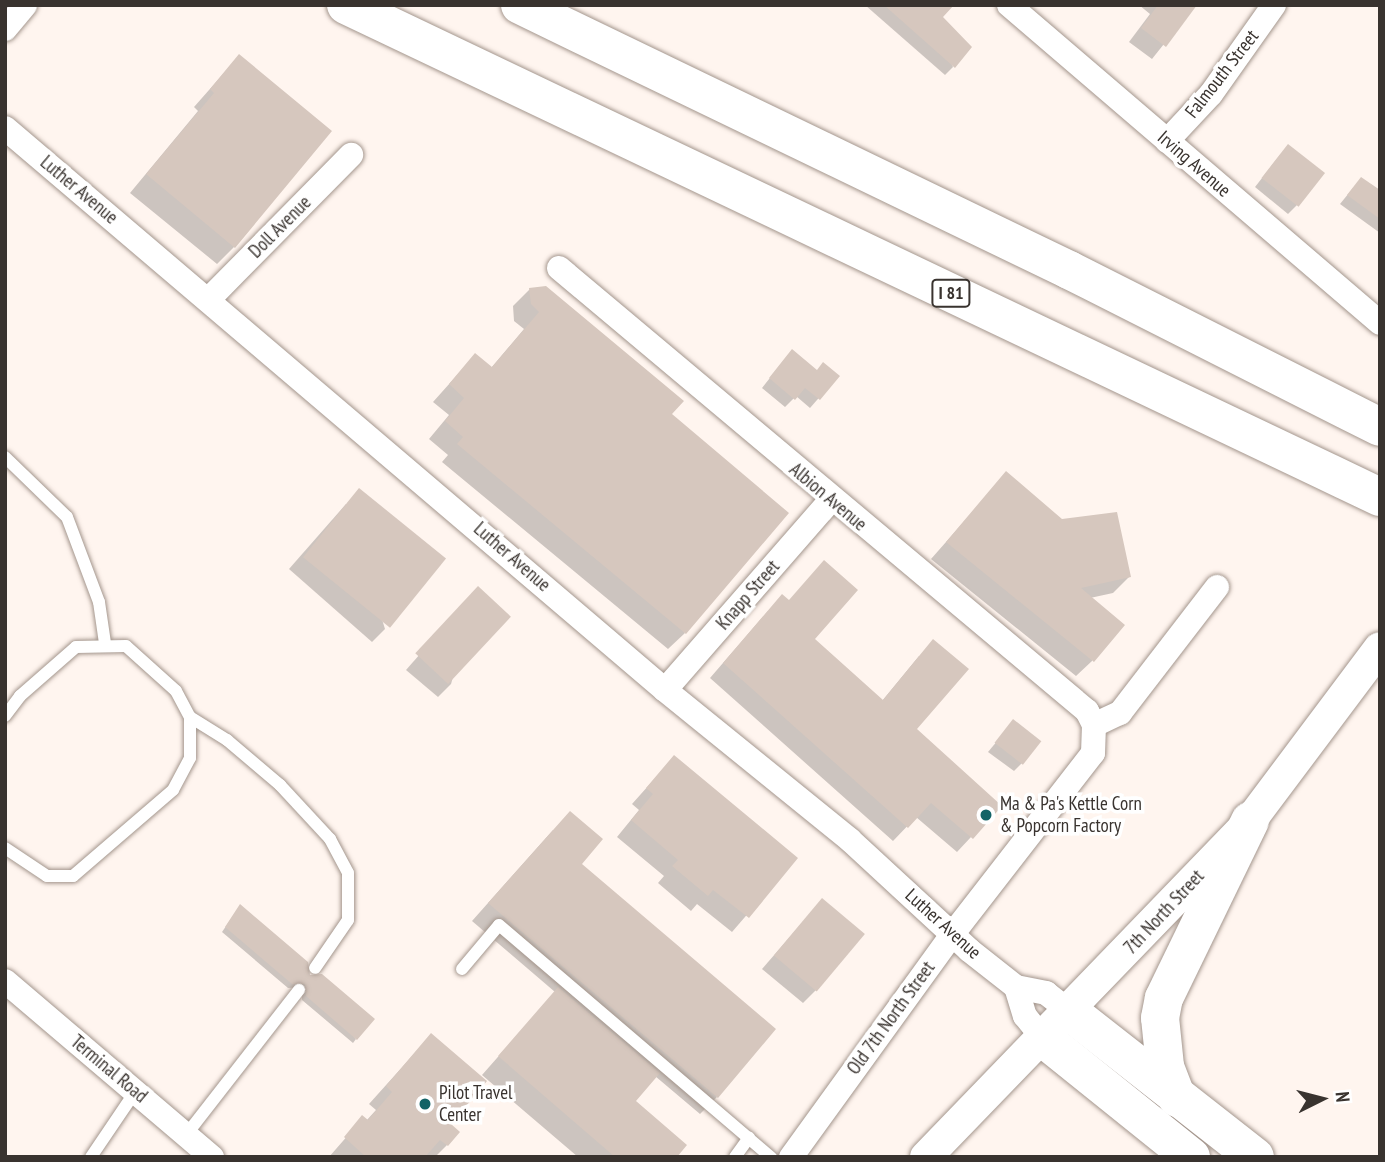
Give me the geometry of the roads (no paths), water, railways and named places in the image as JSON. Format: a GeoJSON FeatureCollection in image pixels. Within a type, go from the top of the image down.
{"type":"FeatureCollection","features":[{"type":"Feature","properties":{"kind":"highway","name":"I 81"},"geometry":{"type":"LineString","coordinates":[[346,5],[1346,480],[1380,499]]}},
{"type":"Feature","properties":{"kind":"highway"},"geometry":{"type":"LineString","coordinates":[[520,5],[928,202],[1380,427]]}},
{"type":"Feature","properties":{"kind":"highway"},"geometry":{"type":"LineString","coordinates":[[928,202],[1380,397]]}},
{"type":"Feature","properties":{"kind":"highway"},"geometry":{"type":"LineString","coordinates":[[1177,1098],[1165,1066],[1160,1018],[1164,998],[1250,821]]}},
{"type":"Feature","properties":{"kind":"highway"},"geometry":{"type":"LineString","coordinates":[[1070,1012],[1255,1157]]}},
{"type":"Feature","properties":{"kind":"highway"},"geometry":{"type":"LineString","coordinates":[[1043,1038],[1191,1157]]}},
{"type":"Feature","properties":{"kind":"street"},"geometry":{"type":"LineString","coordinates":[[5,29],[24,5]]}},
{"type":"Feature","properties":{"kind":"street","name":"Irving Avenue"},"geometry":{"type":"LineString","coordinates":[[1009,5],[1380,323]]}},
{"type":"Feature","properties":{"kind":"street","name":"Falmouth Street"},"geometry":{"type":"LineString","coordinates":[[1167,141],[1211,94],[1273,5]]}},
{"type":"Feature","properties":{"kind":"street","name":"Luther Avenue"},"geometry":{"type":"LineString","coordinates":[[5,128],[665,690],[849,840],[954,932],[1016,987],[1025,1016],[1043,1038]]}},
{"type":"Feature","properties":{"kind":"street","name":"Doll Avenue"},"geometry":{"type":"LineString","coordinates":[[208,300],[351,155]]}},
{"type":"Feature","properties":{"kind":"street","name":"Albion Avenue"},"geometry":{"type":"LineString","coordinates":[[559,268],[831,500],[1087,711],[1094,725]]}},
{"type":"Feature","properties":{"kind":"street","name":"Knapp Street"},"geometry":{"type":"LineString","coordinates":[[665,690],[831,500]]}},
{"type":"Feature","properties":{"kind":"street"},"geometry":{"type":"LineString","coordinates":[[1094,725],[1120,713],[1217,587]]}},
{"type":"Feature","properties":{"kind":"street","name":"7th North Street"},"geometry":{"type":"LineString","coordinates":[[926,1157],[1070,1012],[1250,821],[1380,648]]}},
{"type":"Feature","properties":{"kind":"street","name":"Old 7th North Street"},"geometry":{"type":"LineString","coordinates":[[791,1157],[954,932],[1093,753],[1094,725]]}},
{"type":"Feature","properties":{"kind":"street","name":"Terminal Road"},"geometry":{"type":"LineString","coordinates":[[5,981],[212,1157]]}},
{"type":"Feature","properties":{"kind":"street","name":"Luther Avenue"},"geometry":{"type":"LineString","coordinates":[[1016,987],[1046,992],[1070,1012]]}},
{"type":"Feature","properties":{"kind":"lane"},"geometry":{"type":"LineString","coordinates":[[5,457],[68,517],[99,602],[105,643]]}},
{"type":"Feature","properties":{"kind":"lane"},"geometry":{"type":"LineString","coordinates":[[5,716],[20,696],[76,647],[105,643],[126,646],[176,691],[190,718],[190,758],[173,790],[73,876],[47,876],[5,848]]}},
{"type":"Feature","properties":{"kind":"lane"},"geometry":{"type":"LineString","coordinates":[[190,718],[227,740],[280,785],[330,839],[348,873],[348,920],[315,968]]}},
{"type":"Feature","properties":{"kind":"lane"},"geometry":{"type":"LineString","coordinates":[[462,968],[499,925],[771,1157]]}},
{"type":"Feature","properties":{"kind":"lane"},"geometry":{"type":"LineString","coordinates":[[186,1135],[299,990]]}},
{"type":"Feature","properties":{"kind":"lane"},"geometry":{"type":"LineString","coordinates":[[91,1157],[135,1092]]}},
{"type":"Feature","properties":{"kind":"lane"},"geometry":{"type":"LineString","coordinates":[[735,1157],[749,1138]]}},
{"type":"Feature","properties":{"kind":"place","name":"Ma & Pa's Kettle Corn & Popcorn Factory"},"geometry":{"type":"Point","coordinates":[986,815]}},
{"type":"Feature","properties":{"kind":"place","name":"Pilot Travel Center"},"geometry":{"type":"Point","coordinates":[425,1104]}}]}
